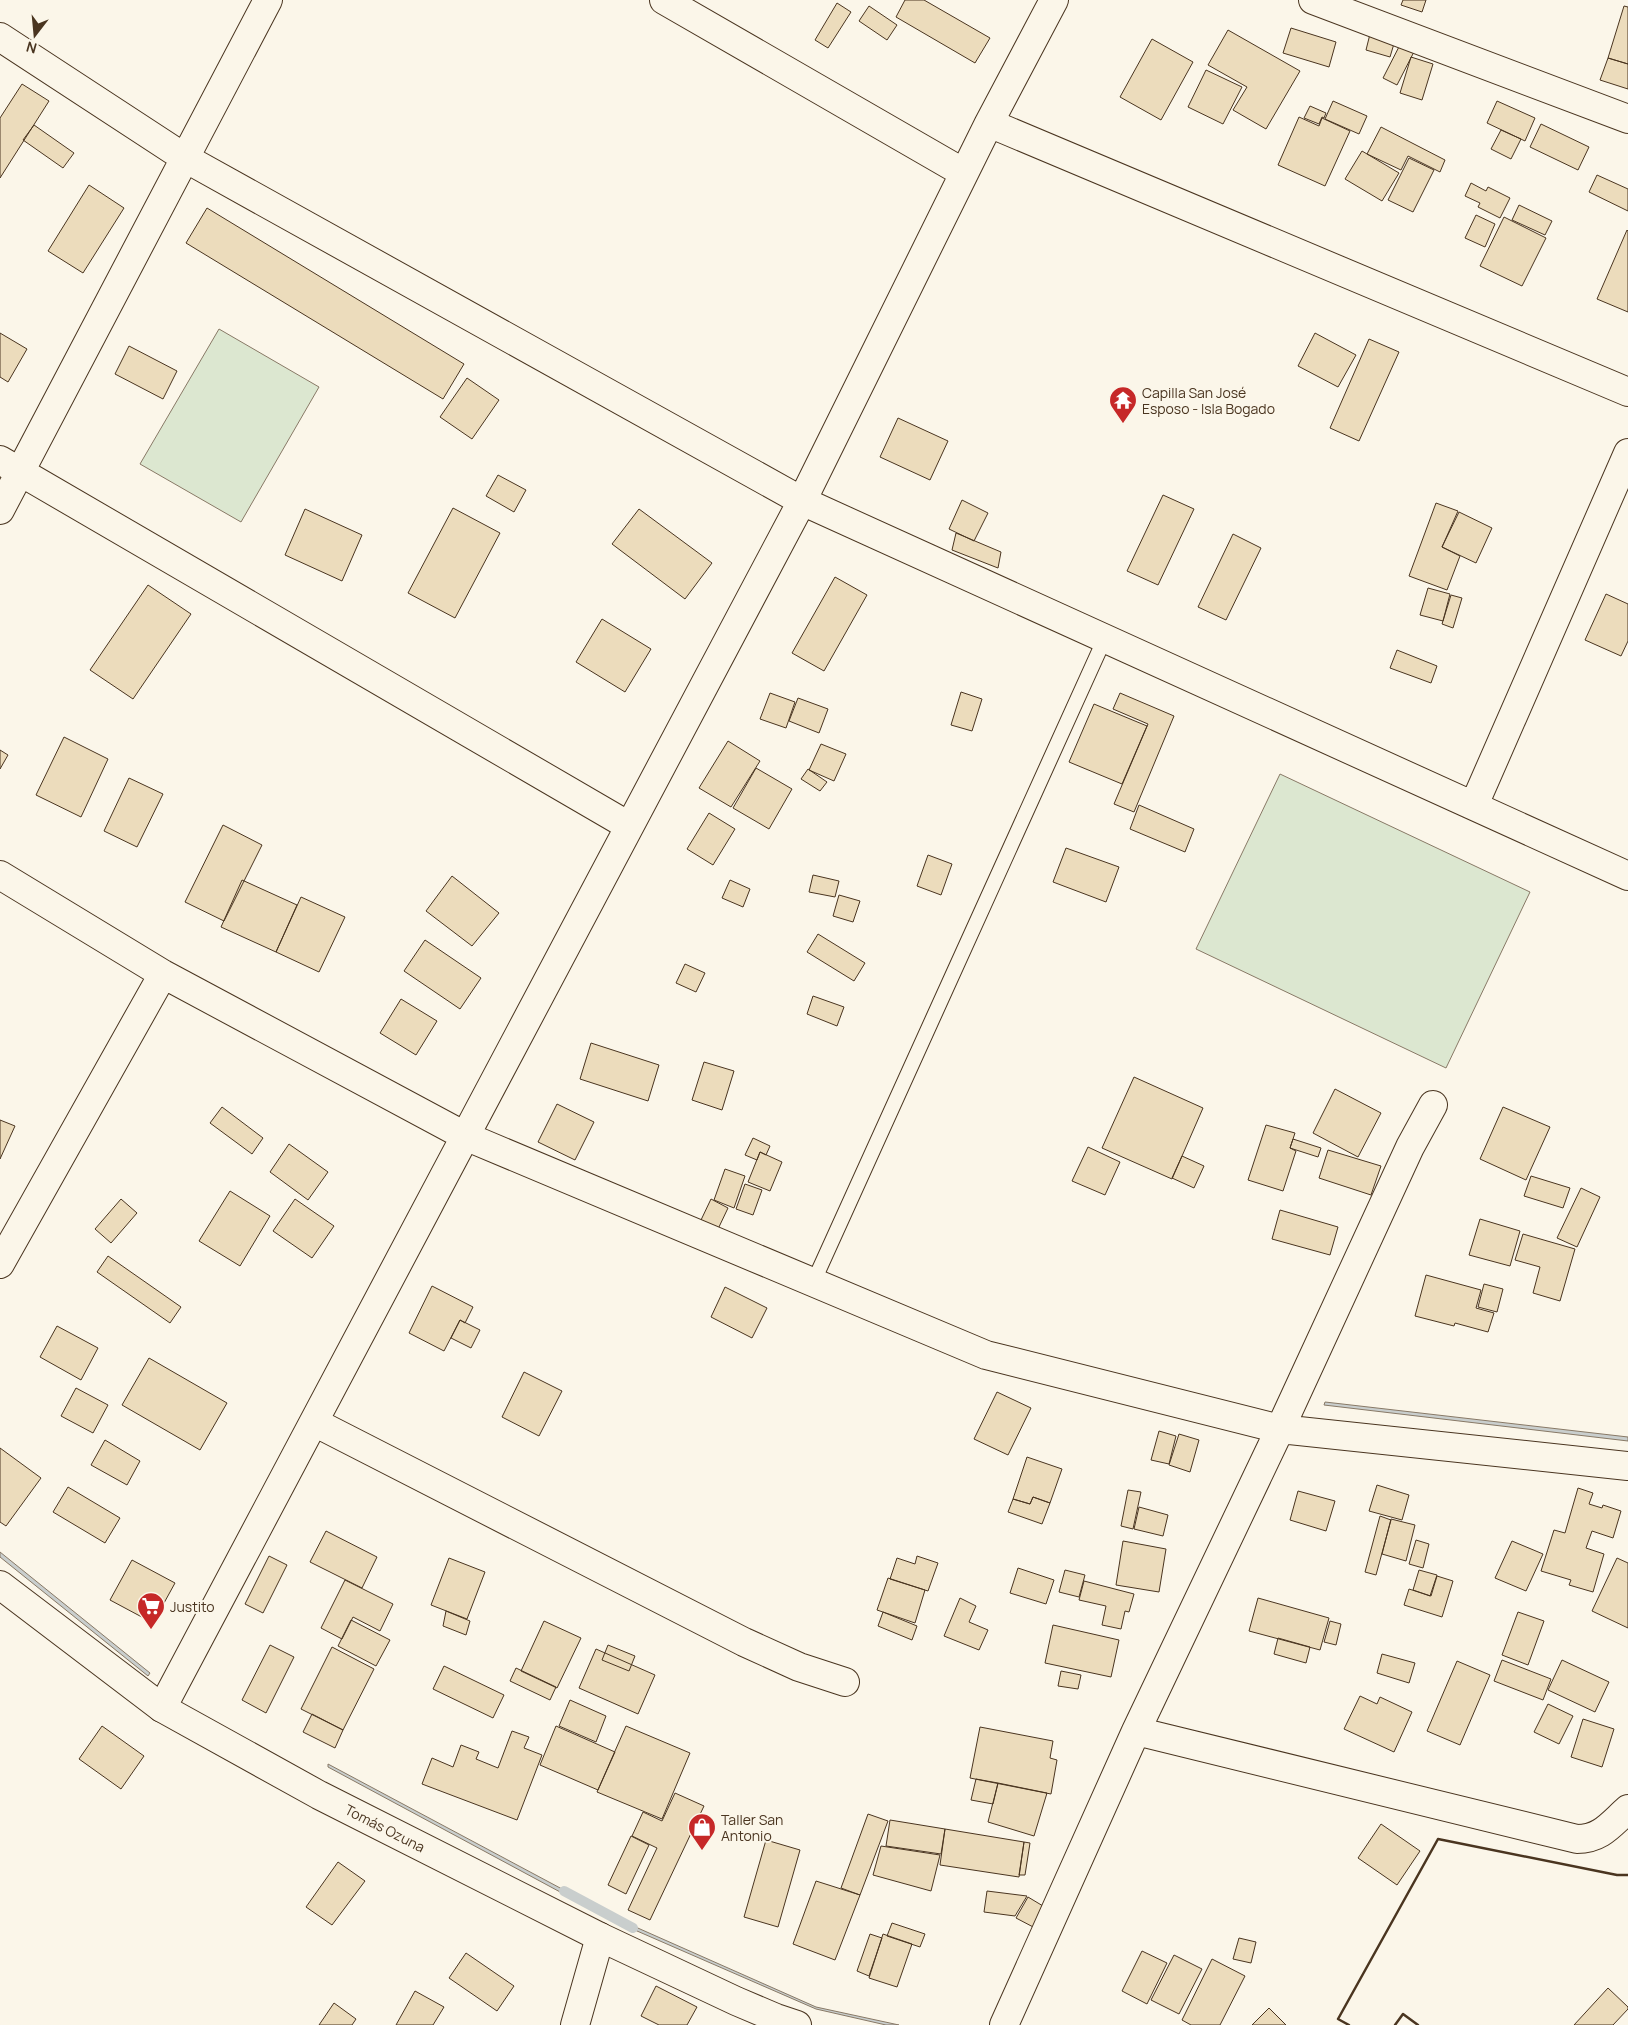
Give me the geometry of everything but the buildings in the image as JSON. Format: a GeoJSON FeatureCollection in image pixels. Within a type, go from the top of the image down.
{"type":"FeatureCollection","features":[{"type":"Feature","properties":{"kind":"street"},"geometry":{"type":"LineString","coordinates":[[0,510],[10,466],[185,158],[268,0]]}},
{"type":"Feature","properties":{"kind":"street"},"geometry":{"type":"LineString","coordinates":[[664,0],[964,173]]}},
{"type":"Feature","properties":{"kind":"street"},"geometry":{"type":"LineString","coordinates":[[162,1708],[802,501],[989,123],[1054,0]]}},
{"type":"Feature","properties":{"kind":"street"},"geometry":{"type":"LineString","coordinates":[[1313,0],[1628,119]]}},
{"type":"Feature","properties":{"kind":"street"},"geometry":{"type":"LineString","coordinates":[[0,36],[185,158],[802,501],[1628,876]]}},
{"type":"Feature","properties":{"kind":"street"},"geometry":{"type":"LineString","coordinates":[[989,123],[1628,392]]}},
{"type":"Feature","properties":{"kind":"street"},"geometry":{"type":"LineString","coordinates":[[1474,805],[1628,453]]}},
{"type":"Feature","properties":{"kind":"street"},"geometry":{"type":"LineString","coordinates":[[10,466],[630,826]]}},
{"type":"Feature","properties":{"kind":"street"},"geometry":{"type":"LineString","coordinates":[[0,875],[163,974],[465,1136],[986,1355],[1280,1429],[1628,1466]]}},
{"type":"Feature","properties":{"kind":"street"},"geometry":{"type":"LineString","coordinates":[[0,1264],[163,974]]}},
{"type":"Feature","properties":{"kind":"street"},"geometry":{"type":"LineString","coordinates":[[1004,2025],[1136,1731],[1280,1429],[1410,1147],[1433,1105]]}},
{"type":"Feature","properties":{"kind":"street"},"geometry":{"type":"LineString","coordinates":[[314,1422],[744,1642],[799,1667],[844,1682]]}},
{"type":"Feature","properties":{"kind":"street","name":"Tomás Ozuna"},"geometry":{"type":"LineString","coordinates":[[0,1585],[162,1708],[319,1795],[600,1937],[736,2001],[797,2025]]}},
{"type":"Feature","properties":{"kind":"street"},"geometry":{"type":"LineString","coordinates":[[1136,1731],[1577,1838],[1589,1838],[1600,1834],[1628,1809]]}},
{"type":"Feature","properties":{"kind":"street"},"geometry":{"type":"LineString","coordinates":[[575,2025],[600,1937]]}},
{"type":"Feature","properties":{"kind":"lane"},"geometry":{"type":"LineString","coordinates":[[813,1283],[1105,638]]}},
{"type":"Feature","properties":{"kind":"green space"},"geometry":{"type":"Polygon","coordinates":[[[219,329],[319,387],[241,522],[140,464],[219,329]]]}},
{"type":"Feature","properties":{"kind":"green space"},"geometry":{"type":"Polygon","coordinates":[[[1280,774],[1530,892],[1446,1068],[1196,949],[1280,774]]]}},
{"type":"Feature","properties":{"kind":"shaded area"},"geometry":{"type":"Polygon","coordinates":[[[1325,1402],[1628,1437],[1628,1441],[1324,1405],[1325,1402]]]}},
{"type":"Feature","properties":{"kind":"shaded area"},"geometry":{"type":"Polygon","coordinates":[[[0,1552],[150,1673],[148,1676],[0,1557],[0,1552]]]}},
{"type":"Feature","properties":{"kind":"shaded area"},"geometry":{"type":"Polygon","coordinates":[[[328,1764],[577,1897],[575,1900],[328,1767],[328,1764]]]}},
{"type":"Feature","properties":{"kind":"shaded area"},"geometry":{"type":"Polygon","coordinates":[[[622,1921],[816,2007],[899,2025],[886,2025],[816,2009],[621,1924],[622,1921]]]}},
{"type":"Feature","properties":{"kind":"waterway"},"geometry":{"type":"LineString","coordinates":[[564,1891],[633,1928]]}},
{"type":"Feature","properties":{"kind":"wall"},"geometry":{"type":"LineString","coordinates":[[1349,2025],[1338,2019],[1438,1839],[1617,1875],[1628,1875]]}},
{"type":"Feature","properties":{"kind":"wall"},"geometry":{"type":"LineString","coordinates":[[1395,2025],[1403,2014],[1418,2025]]}},
{"type":"Feature","properties":{"kind":"place","name":"Capilla San José Esposo - Isla Bogado"},"geometry":{"type":"Point","coordinates":[1123,424]}},
{"type":"Feature","properties":{"kind":"place","name":"Justito"},"geometry":{"type":"Point","coordinates":[151,1630]}},
{"type":"Feature","properties":{"kind":"place","name":"Taller San Antonio"},"geometry":{"type":"Point","coordinates":[702,1851]}}]}
